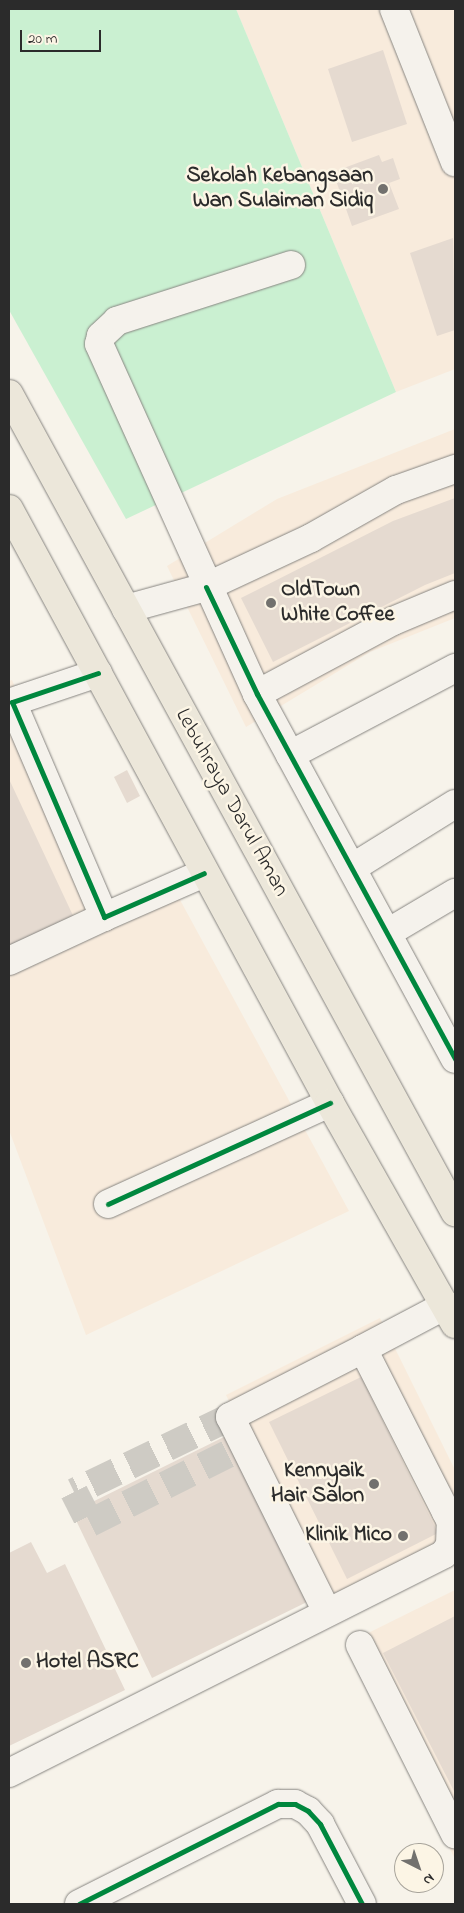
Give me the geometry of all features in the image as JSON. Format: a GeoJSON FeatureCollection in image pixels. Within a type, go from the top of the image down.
{"type":"FeatureCollection","features":[{"type":"Feature","properties":{"kind":"main road","name":"Lebuhraya Darul Aman"},"geometry":{"type":"LineString","coordinates":[[9,394],[455,1212]]}},
{"type":"Feature","properties":{"kind":"main road"},"geometry":{"type":"LineString","coordinates":[[9,509],[204,873],[330,1103],[450,1314]]}},
{"type":"Feature","properties":{"kind":"street"},"geometry":{"type":"LineString","coordinates":[[394,9],[455,162]]}},
{"type":"Feature","properties":{"kind":"street"},"geometry":{"type":"LineString","coordinates":[[291,265],[117,321],[101,336],[98,344],[206,587],[257,694],[452,1047]]}},
{"type":"Feature","properties":{"kind":"street"},"geometry":{"type":"LineString","coordinates":[[126,609],[206,587],[311,538],[396,490],[455,469]]}},
{"type":"Feature","properties":{"kind":"street"},"geometry":{"type":"LineString","coordinates":[[257,694],[392,621],[455,595]]}},
{"type":"Feature","properties":{"kind":"street"},"geometry":{"type":"LineString","coordinates":[[290,755],[455,668]]}},
{"type":"Feature","properties":{"kind":"street"},"geometry":{"type":"LineString","coordinates":[[98,673],[10,702],[104,917]]}},
{"type":"Feature","properties":{"kind":"street"},"geometry":{"type":"LineString","coordinates":[[352,868],[455,804]]}},
{"type":"Feature","properties":{"kind":"street"},"geometry":{"type":"LineString","coordinates":[[9,961],[204,873]]}},
{"type":"Feature","properties":{"kind":"street"},"geometry":{"type":"LineString","coordinates":[[389,932],[455,893]]}},
{"type":"Feature","properties":{"kind":"street"},"geometry":{"type":"LineString","coordinates":[[108,1204],[330,1103]]}},
{"type":"Feature","properties":{"kind":"street"},"geometry":{"type":"LineString","coordinates":[[327,1612],[230,1417],[363,1349],[450,1314]]}},
{"type":"Feature","properties":{"kind":"street"},"geometry":{"type":"LineString","coordinates":[[9,1773],[215,1671],[327,1612],[444,1554],[450,1545],[453,1521],[363,1349]]}},
{"type":"Feature","properties":{"kind":"street"},"geometry":{"type":"LineString","coordinates":[[360,1645],[455,1834]]}},
{"type":"Feature","properties":{"kind":"street"},"geometry":{"type":"LineString","coordinates":[[80,1904],[278,1804],[295,1804],[308,1811],[320,1824],[362,1904]]}},
{"type":"Feature","properties":{"kind":"shaded area","name":"Sekolah Kebangsaan Wan Sulaiman Sidiq"},"geometry":{"type":"Polygon","coordinates":[[[236,9],[455,9],[455,369],[396,392],[236,9]]]}},
{"type":"Feature","properties":{"kind":"shaded area"},"geometry":{"type":"Polygon","coordinates":[[[455,429],[455,618],[370,652],[246,727],[167,566],[277,499],[455,429]]]}},
{"type":"Feature","properties":{"kind":"shaded area"},"geometry":{"type":"Polygon","coordinates":[[[12,680],[119,925],[179,898],[349,1211],[86,1335],[9,1130],[9,681],[12,680]]]}},
{"type":"Feature","properties":{"kind":"shaded area"},"geometry":{"type":"Polygon","coordinates":[[[380,1318],[455,1470],[455,1564],[339,1622],[226,1395],[380,1318]]]}},
{"type":"Feature","properties":{"kind":"shaded area"},"geometry":{"type":"Polygon","coordinates":[[[455,1590],[455,1859],[346,1644],[455,1590]]]}},
{"type":"Feature","properties":{"kind":"green space"},"geometry":{"type":"Polygon","coordinates":[[[9,9],[236,9],[396,392],[126,519],[9,310],[9,9]]]}},
{"type":"Feature","properties":{"kind":"building"},"geometry":{"type":"Polygon","coordinates":[[[383,50],[407,124],[352,142],[328,69],[383,50]]]}},
{"type":"Feature","properties":{"kind":"building"},"geometry":{"type":"Polygon","coordinates":[[[379,155],[382,162],[393,158],[400,179],[389,183],[399,209],[352,226],[333,172],[379,155]]]}},
{"type":"Feature","properties":{"kind":"building"},"geometry":{"type":"Polygon","coordinates":[[[453,238],[455,330],[437,336],[410,253],[453,238]]]}},
{"type":"Feature","properties":{"kind":"building"},"geometry":{"type":"Polygon","coordinates":[[[455,498],[455,573],[425,585],[273,662],[241,598],[393,521],[455,498]]]}},
{"type":"Feature","properties":{"kind":"building"},"geometry":{"type":"Polygon","coordinates":[[[127,770],[140,796],[127,803],[114,777],[127,770]]]}},
{"type":"Feature","properties":{"kind":"building"},"geometry":{"type":"Polygon","coordinates":[[[9,779],[76,922],[9,953],[9,779]]]}},
{"type":"Feature","properties":{"kind":"building"},"geometry":{"type":"Polygon","coordinates":[[[361,1377],[438,1533],[347,1579],[269,1422],[361,1377]]]}},
{"type":"Feature","properties":{"kind":"building"},"geometry":{"type":"Polygon","coordinates":[[[230,1434],[311,1600],[152,1678],[72,1512],[230,1434]]]}},
{"type":"Feature","properties":{"kind":"building"},"geometry":{"type":"Polygon","coordinates":[[[31,1542],[47,1573],[65,1564],[125,1690],[9,1746],[9,1553],[31,1542]]]}},
{"type":"Feature","properties":{"kind":"building"},"geometry":{"type":"Polygon","coordinates":[[[455,1616],[455,1793],[383,1653],[455,1616]]]}},
{"type":"Feature","properties":{"kind":"tunnel"},"geometry":{"type":"LineString","coordinates":[[230,1417],[74,1492],[90,1523],[244,1446]]}},
{"type":"Feature","properties":{"kind":"cycle path"},"geometry":{"type":"LineString","coordinates":[[206,587],[257,694],[455,1059]]}},
{"type":"Feature","properties":{"kind":"cycle path"},"geometry":{"type":"LineString","coordinates":[[98,673],[12,702],[104,917],[204,873]]}},
{"type":"Feature","properties":{"kind":"cycle path"},"geometry":{"type":"LineString","coordinates":[[108,1204],[330,1103]]}},
{"type":"Feature","properties":{"kind":"cycle path"},"geometry":{"type":"LineString","coordinates":[[79,1904],[278,1804],[295,1804],[308,1811],[320,1824],[362,1904]]}},
{"type":"Feature","properties":{"kind":"place","name":"Sekolah Kebangsaan Wan Sulaiman Sidiq"},"geometry":{"type":"Point","coordinates":[383,189]}},
{"type":"Feature","properties":{"kind":"place","name":"OldTown White Coffee"},"geometry":{"type":"Point","coordinates":[271,603]}},
{"type":"Feature","properties":{"kind":"place","name":"Kennyaik Hair Salon"},"geometry":{"type":"Point","coordinates":[374,1484]}},
{"type":"Feature","properties":{"kind":"place","name":"Klinik Mico"},"geometry":{"type":"Point","coordinates":[403,1536]}},
{"type":"Feature","properties":{"kind":"place","name":"Hotel ASRC"},"geometry":{"type":"Point","coordinates":[26,1663]}}]}
